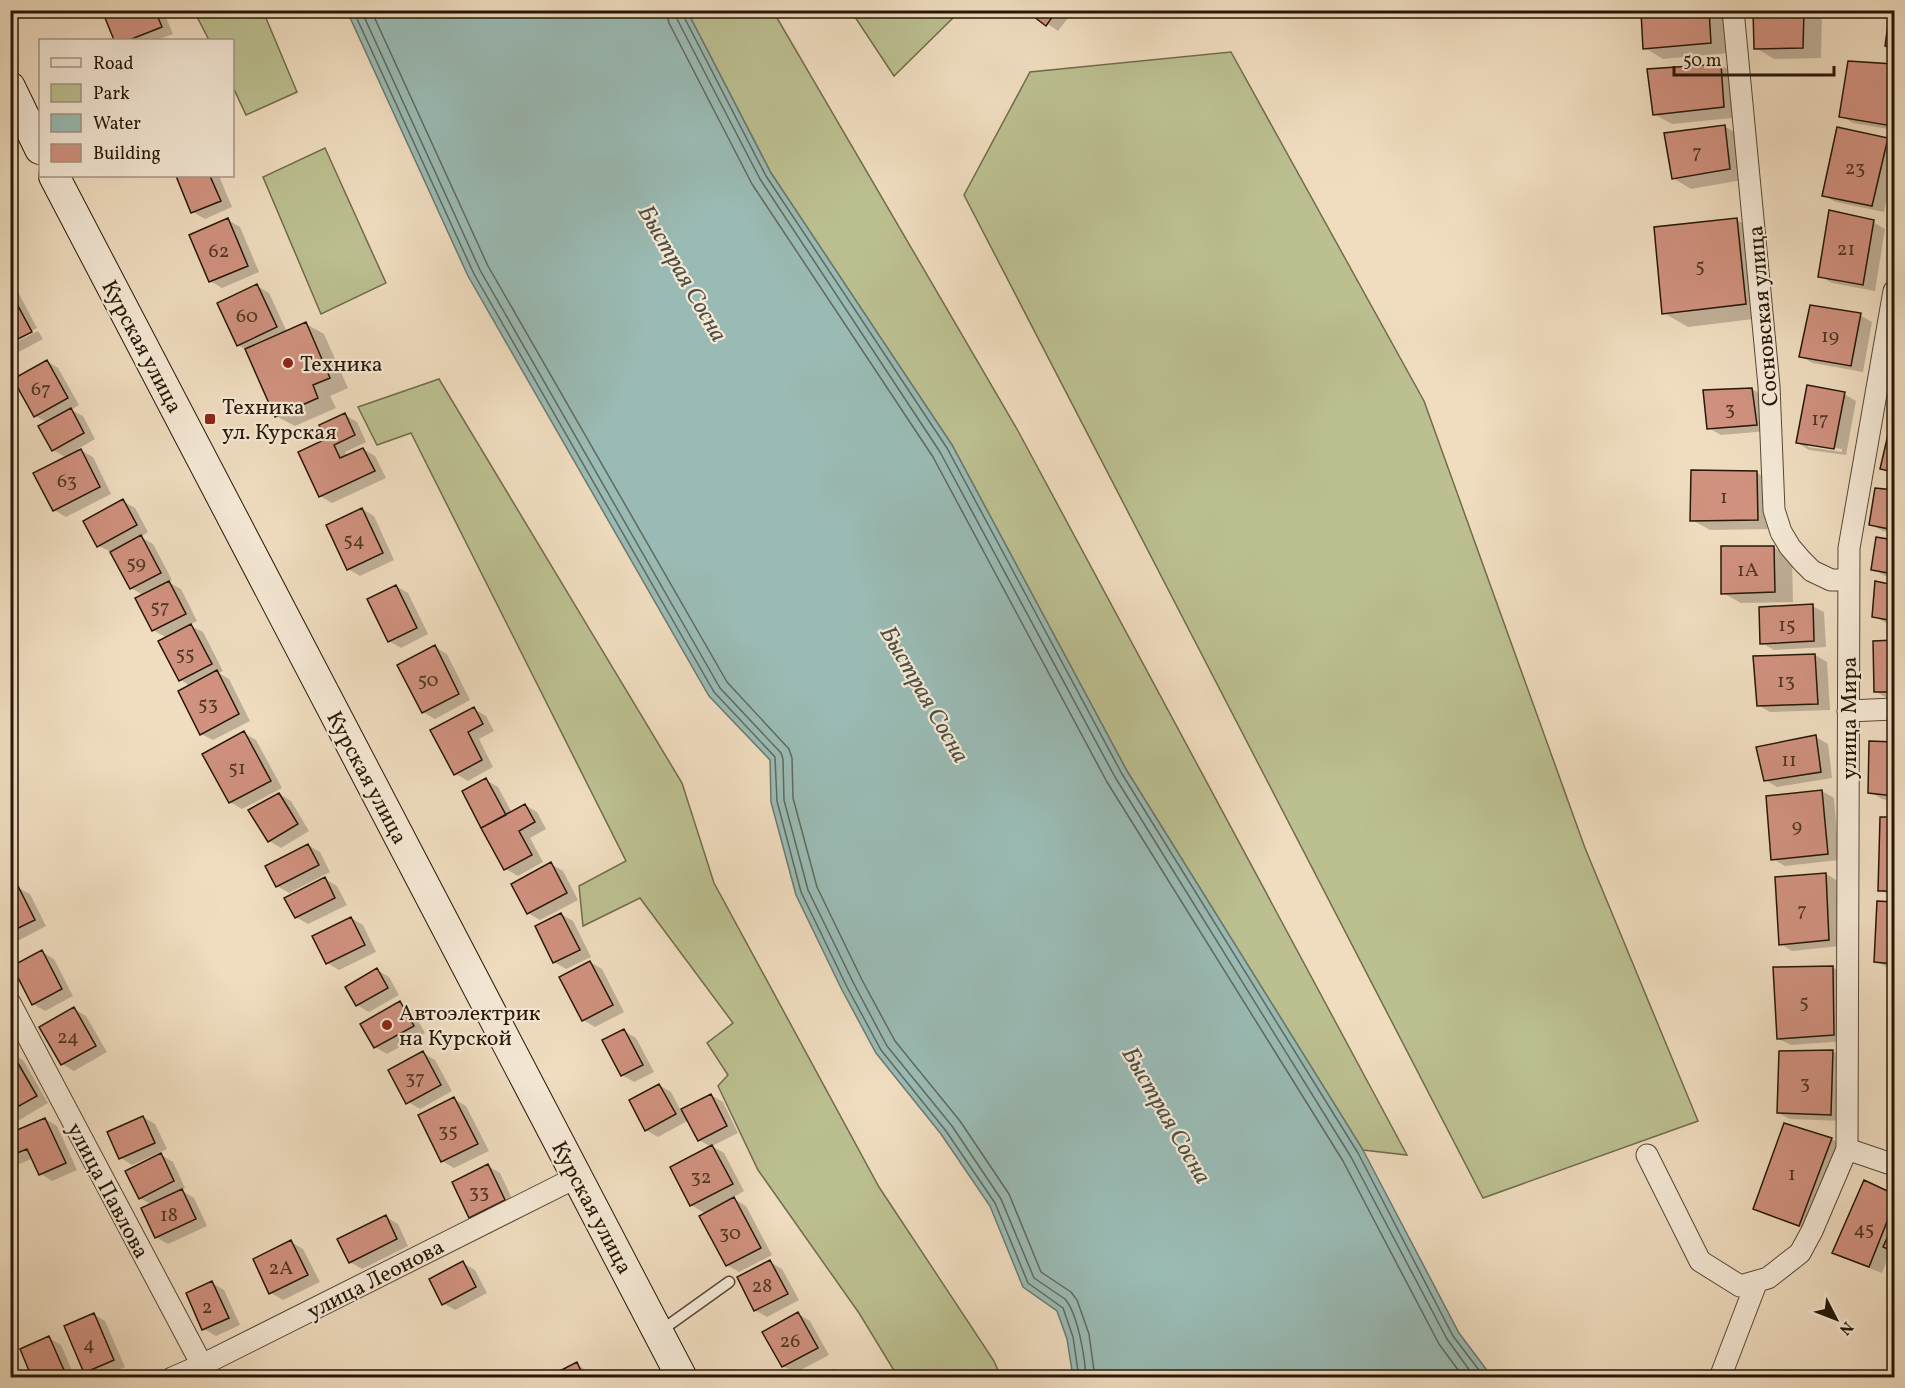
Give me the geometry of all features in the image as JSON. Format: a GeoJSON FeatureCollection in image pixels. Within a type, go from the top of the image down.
{"type":"FeatureCollection","features":[{"type":"Feature","properties":{"kind":"street","name":"Сосновская улица"},"geometry":{"type":"LineString","coordinates":[[1733,10],[1769,386],[1774,510],[1781,532],[1790,547],[1812,571],[1831,580],[1849,580]]}},
{"type":"Feature","properties":{"kind":"street"},"geometry":{"type":"LineString","coordinates":[[10,87],[39,147]]}},
{"type":"Feature","properties":{"kind":"street","name":"Курская улица"},"geometry":{"type":"LineString","coordinates":[[55,177],[682,1377]]}},
{"type":"Feature","properties":{"kind":"street","name":"улица Мира"},"geometry":{"type":"LineString","coordinates":[[1847,1149],[1849,548],[1890,343],[1894,291]]}},
{"type":"Feature","properties":{"kind":"street"},"geometry":{"type":"LineString","coordinates":[[1848,711],[1894,709]]}},
{"type":"Feature","properties":{"kind":"street","name":"улица Павлова"},"geometry":{"type":"LineString","coordinates":[[10,1003],[205,1371]]}},
{"type":"Feature","properties":{"kind":"street"},"geometry":{"type":"LineString","coordinates":[[1647,1155],[1700,1261],[1740,1286],[1768,1278],[1800,1253],[1812,1231],[1847,1149],[1894,1165]]}},
{"type":"Feature","properties":{"kind":"street","name":"улица Леонова"},"geometry":{"type":"LineString","coordinates":[[172,1377],[205,1371],[578,1177]]}},
{"type":"Feature","properties":{"kind":"street"},"geometry":{"type":"LineString","coordinates":[[1722,1377],[1757,1281]]}},
{"type":"Feature","properties":{"kind":"lane"},"geometry":{"type":"LineString","coordinates":[[659,1332],[729,1282]]}},
{"type":"Feature","properties":{"kind":"green space"},"geometry":{"type":"Polygon","coordinates":[[[194,11],[263,11],[297,92],[246,115],[234,89],[234,39],[208,39],[194,11]]]}},
{"type":"Feature","properties":{"kind":"green space"},"geometry":{"type":"Polygon","coordinates":[[[687,11],[773,11],[1017,429],[1407,1155],[1363,1150],[1127,771],[952,445],[771,173],[687,11]]]}},
{"type":"Feature","properties":{"kind":"green space"},"geometry":{"type":"Polygon","coordinates":[[[851,11],[960,11],[894,76],[851,11]]]}},
{"type":"Feature","properties":{"kind":"green space"},"geometry":{"type":"Polygon","coordinates":[[[1231,52],[1424,401],[1585,848],[1698,1121],[1483,1198],[964,195],[1030,72],[1231,52]]]}},
{"type":"Feature","properties":{"kind":"green space"},"geometry":{"type":"Polygon","coordinates":[[[325,148],[386,283],[321,314],[263,177],[325,148]]]}},
{"type":"Feature","properties":{"kind":"green space"},"geometry":{"type":"Polygon","coordinates":[[[439,379],[682,783],[714,883],[879,1187],[994,1361],[1001,1377],[898,1377],[859,1313],[758,1170],[718,1086],[728,1075],[707,1043],[733,1023],[640,898],[583,926],[579,886],[626,861],[411,433],[377,445],[358,407],[439,379]]]}},
{"type":"Feature","properties":{"kind":"water","name":"Быстрая Сосна"},"geometry":{"type":"Polygon","coordinates":[[[347,11],[687,11],[771,173],[952,445],[1127,771],[1363,1150],[1459,1333],[1492,1377],[1073,1377],[1067,1339],[1057,1311],[1023,1287],[990,1206],[941,1134],[876,1053],[842,990],[796,895],[771,802],[770,760],[709,696],[468,276],[347,11]]]}},
{"type":"Feature","properties":{"kind":"building"},"geometry":{"type":"Polygon","coordinates":[[[123,10],[155,10],[162,27],[132,39],[114,39],[105,18],[123,10]]]}},
{"type":"Feature","properties":{"kind":"building"},"geometry":{"type":"Polygon","coordinates":[[[1025,10],[1057,10],[1046,26],[1025,10]]]}},
{"type":"Feature","properties":{"kind":"building"},"geometry":{"type":"Polygon","coordinates":[[[1709,10],[1711,43],[1643,49],[1641,12],[1709,10]]]}},
{"type":"Feature","properties":{"kind":"building"},"geometry":{"type":"Polygon","coordinates":[[[1753,10],[1804,10],[1803,48],[1754,49],[1753,10]]]}},
{"type":"Feature","properties":{"kind":"building"},"geometry":{"type":"Polygon","coordinates":[[[1890,10],[1894,10],[1894,48],[1885,46],[1890,10]]]}},
{"type":"Feature","properties":{"kind":"building"},"geometry":{"type":"Polygon","coordinates":[[[1848,61],[1894,64],[1892,126],[1839,117],[1848,61]]]}},
{"type":"Feature","properties":{"kind":"building"},"geometry":{"type":"Polygon","coordinates":[[[1721,64],[1724,107],[1653,115],[1647,69],[1721,64]]]}},
{"type":"Feature","properties":{"kind":"building"},"geometry":{"type":"Polygon","coordinates":[[[1725,125],[1730,169],[1672,179],[1664,133],[1725,125]]]}},
{"type":"Feature","properties":{"kind":"building"},"geometry":{"type":"Polygon","coordinates":[[[1837,127],[1888,138],[1872,206],[1822,196],[1837,127]]]}},
{"type":"Feature","properties":{"kind":"building"},"geometry":{"type":"Polygon","coordinates":[[[176,177],[210,177],[221,201],[191,213],[176,177]]]}},
{"type":"Feature","properties":{"kind":"building"},"geometry":{"type":"Polygon","coordinates":[[[1829,210],[1874,220],[1863,285],[1818,277],[1829,210]]]}},
{"type":"Feature","properties":{"kind":"building"},"geometry":{"type":"Polygon","coordinates":[[[228,218],[248,266],[209,282],[189,235],[228,218]]]}},
{"type":"Feature","properties":{"kind":"building"},"geometry":{"type":"Polygon","coordinates":[[[1737,218],[1746,304],[1662,314],[1654,227],[1737,218]]]}},
{"type":"Feature","properties":{"kind":"building"},"geometry":{"type":"Polygon","coordinates":[[[257,284],[277,327],[237,346],[217,303],[257,284]]]}},
{"type":"Feature","properties":{"kind":"building"},"geometry":{"type":"Polygon","coordinates":[[[10,291],[32,332],[10,343],[10,291]]]}},
{"type":"Feature","properties":{"kind":"building"},"geometry":{"type":"Polygon","coordinates":[[[1810,305],[1861,313],[1851,366],[1799,357],[1810,305]]]}},
{"type":"Feature","properties":{"kind":"building","name":"Техника"},"geometry":{"type":"Polygon","coordinates":[[[306,322],[330,378],[313,385],[318,398],[275,417],[245,349],[306,322]]]}},
{"type":"Feature","properties":{"kind":"building"},"geometry":{"type":"Polygon","coordinates":[[[47,360],[68,398],[34,417],[13,379],[47,360]]]}},
{"type":"Feature","properties":{"kind":"building"},"geometry":{"type":"Polygon","coordinates":[[[1807,385],[1845,392],[1834,449],[1796,443],[1807,385]]]}},
{"type":"Feature","properties":{"kind":"building"},"geometry":{"type":"Polygon","coordinates":[[[1752,388],[1757,425],[1707,429],[1703,390],[1752,388]]]}},
{"type":"Feature","properties":{"kind":"building"},"geometry":{"type":"Polygon","coordinates":[[[71,408],[84,433],[52,451],[38,426],[71,408]]]}},
{"type":"Feature","properties":{"kind":"building"},"geometry":{"type":"Polygon","coordinates":[[[345,413],[355,435],[334,445],[340,458],[363,448],[375,471],[319,497],[298,452],[326,439],[319,425],[345,413]]]}},
{"type":"Feature","properties":{"kind":"building"},"geometry":{"type":"Polygon","coordinates":[[[1890,426],[1894,427],[1894,472],[1880,469],[1890,426]]]}},
{"type":"Feature","properties":{"kind":"building"},"geometry":{"type":"Polygon","coordinates":[[[81,449],[100,487],[53,511],[33,473],[81,449]]]}},
{"type":"Feature","properties":{"kind":"building"},"geometry":{"type":"Polygon","coordinates":[[[1691,470],[1757,471],[1758,520],[1690,521],[1691,470]]]}},
{"type":"Feature","properties":{"kind":"building"},"geometry":{"type":"Polygon","coordinates":[[[1875,488],[1894,490],[1894,530],[1869,525],[1875,488]]]}},
{"type":"Feature","properties":{"kind":"building"},"geometry":{"type":"Polygon","coordinates":[[[123,499],[137,525],[97,547],[83,521],[123,499]]]}},
{"type":"Feature","properties":{"kind":"building"},"geometry":{"type":"Polygon","coordinates":[[[362,508],[383,553],[347,570],[326,525],[362,508]]]}},
{"type":"Feature","properties":{"kind":"building"},"geometry":{"type":"Polygon","coordinates":[[[141,535],[161,573],[130,589],[110,552],[141,535]]]}},
{"type":"Feature","properties":{"kind":"building"},"geometry":{"type":"Polygon","coordinates":[[[1876,537],[1894,540],[1894,574],[1871,570],[1876,537]]]}},
{"type":"Feature","properties":{"kind":"building"},"geometry":{"type":"Polygon","coordinates":[[[1721,546],[1774,546],[1775,592],[1721,594],[1721,546]]]}},
{"type":"Feature","properties":{"kind":"building"},"geometry":{"type":"Polygon","coordinates":[[[169,581],[186,614],[152,631],[135,598],[169,581]]]}},
{"type":"Feature","properties":{"kind":"building"},"geometry":{"type":"Polygon","coordinates":[[[1875,581],[1894,585],[1894,621],[1872,617],[1875,581]]]}},
{"type":"Feature","properties":{"kind":"building"},"geometry":{"type":"Polygon","coordinates":[[[396,585],[417,628],[388,642],[367,599],[396,585]]]}},
{"type":"Feature","properties":{"kind":"building"},"geometry":{"type":"Polygon","coordinates":[[[1813,604],[1814,641],[1760,644],[1759,607],[1813,604]]]}},
{"type":"Feature","properties":{"kind":"building"},"geometry":{"type":"Polygon","coordinates":[[[191,624],[212,664],[179,681],[158,641],[191,624]]]}},
{"type":"Feature","properties":{"kind":"building"},"geometry":{"type":"Polygon","coordinates":[[[1894,640],[1894,692],[1874,692],[1873,641],[1894,640]]]}},
{"type":"Feature","properties":{"kind":"building"},"geometry":{"type":"Polygon","coordinates":[[[435,645],[459,694],[422,713],[397,665],[435,645]]]}},
{"type":"Feature","properties":{"kind":"building"},"geometry":{"type":"Polygon","coordinates":[[[1815,654],[1818,704],[1757,706],[1753,656],[1815,654]]]}},
{"type":"Feature","properties":{"kind":"building"},"geometry":{"type":"Polygon","coordinates":[[[217,670],[239,714],[200,735],[178,691],[217,670]]]}},
{"type":"Feature","properties":{"kind":"building"},"geometry":{"type":"Polygon","coordinates":[[[474,707],[483,724],[468,732],[482,760],[454,775],[430,730],[474,707]]]}},
{"type":"Feature","properties":{"kind":"building"},"geometry":{"type":"Polygon","coordinates":[[[244,731],[271,781],[229,803],[202,754],[244,731]]]}},
{"type":"Feature","properties":{"kind":"building"},"geometry":{"type":"Polygon","coordinates":[[[1816,735],[1821,772],[1764,781],[1756,747],[1816,735]]]}},
{"type":"Feature","properties":{"kind":"building"},"geometry":{"type":"Polygon","coordinates":[[[1869,741],[1894,742],[1894,796],[1868,793],[1869,741]]]}},
{"type":"Feature","properties":{"kind":"building"},"geometry":{"type":"Polygon","coordinates":[[[486,778],[506,815],[481,828],[462,791],[486,778]]]}},
{"type":"Feature","properties":{"kind":"building"},"geometry":{"type":"Polygon","coordinates":[[[1822,790],[1828,854],[1771,860],[1766,796],[1822,790]]]}},
{"type":"Feature","properties":{"kind":"building"},"geometry":{"type":"Polygon","coordinates":[[[279,793],[298,824],[268,842],[248,810],[279,793]]]}},
{"type":"Feature","properties":{"kind":"building"},"geometry":{"type":"Polygon","coordinates":[[[525,804],[535,822],[519,831],[532,855],[504,870],[481,828],[525,804]]]}},
{"type":"Feature","properties":{"kind":"building"},"geometry":{"type":"Polygon","coordinates":[[[1880,817],[1894,817],[1894,891],[1878,891],[1880,817]]]}},
{"type":"Feature","properties":{"kind":"building"},"geometry":{"type":"Polygon","coordinates":[[[308,844],[319,865],[276,887],[265,866],[308,844]]]}},
{"type":"Feature","properties":{"kind":"building"},"geometry":{"type":"Polygon","coordinates":[[[551,862],[567,893],[527,914],[511,884],[551,862]]]}},
{"type":"Feature","properties":{"kind":"building"},"geometry":{"type":"Polygon","coordinates":[[[1826,873],[1829,940],[1779,945],[1775,877],[1826,873]]]}},
{"type":"Feature","properties":{"kind":"building"},"geometry":{"type":"Polygon","coordinates":[[[325,877],[335,898],[295,918],[284,898],[325,877]]]}},
{"type":"Feature","properties":{"kind":"building"},"geometry":{"type":"Polygon","coordinates":[[[18,886],[35,920],[10,932],[10,890],[18,886]]]}},
{"type":"Feature","properties":{"kind":"building"},"geometry":{"type":"Polygon","coordinates":[[[1877,901],[1894,902],[1894,964],[1874,962],[1877,901]]]}},
{"type":"Feature","properties":{"kind":"building"},"geometry":{"type":"Polygon","coordinates":[[[561,913],[580,950],[553,963],[535,926],[561,913]]]}},
{"type":"Feature","properties":{"kind":"building"},"geometry":{"type":"Polygon","coordinates":[[[351,917],[365,945],[326,964],[312,936],[351,917]]]}},
{"type":"Feature","properties":{"kind":"building"},"geometry":{"type":"Polygon","coordinates":[[[42,950],[62,989],[32,1005],[12,966],[42,950]]]}},
{"type":"Feature","properties":{"kind":"building"},"geometry":{"type":"Polygon","coordinates":[[[590,961],[613,1005],[582,1021],[559,977],[590,961]]]}},
{"type":"Feature","properties":{"kind":"building"},"geometry":{"type":"Polygon","coordinates":[[[1833,966],[1834,1035],[1777,1039],[1773,967],[1833,966]]]}},
{"type":"Feature","properties":{"kind":"building"},"geometry":{"type":"Polygon","coordinates":[[[377,968],[388,988],[356,1006],[345,987],[377,968]]]}},
{"type":"Feature","properties":{"kind":"building","name":"Автоэлектрик на Курской"},"geometry":{"type":"Polygon","coordinates":[[[400,1001],[414,1026],[374,1048],[360,1024],[400,1001]]]}},
{"type":"Feature","properties":{"kind":"building"},"geometry":{"type":"Polygon","coordinates":[[[74,1007],[96,1046],[61,1065],[39,1027],[74,1007]]]}},
{"type":"Feature","properties":{"kind":"building"},"geometry":{"type":"Polygon","coordinates":[[[624,1029],[643,1065],[621,1076],[602,1040],[624,1029]]]}},
{"type":"Feature","properties":{"kind":"building"},"geometry":{"type":"Polygon","coordinates":[[[1833,1050],[1831,1115],[1777,1113],[1779,1051],[1833,1050]]]}},
{"type":"Feature","properties":{"kind":"building"},"geometry":{"type":"Polygon","coordinates":[[[423,1051],[441,1085],[406,1104],[388,1070],[423,1051]]]}},
{"type":"Feature","properties":{"kind":"building"},"geometry":{"type":"Polygon","coordinates":[[[10,1052],[37,1096],[10,1111],[10,1052]]]}},
{"type":"Feature","properties":{"kind":"building"},"geometry":{"type":"Polygon","coordinates":[[[659,1084],[676,1114],[645,1131],[629,1100],[659,1084]]]}},
{"type":"Feature","properties":{"kind":"building"},"geometry":{"type":"Polygon","coordinates":[[[711,1094],[727,1126],[698,1141],[681,1109],[711,1094]]]}},
{"type":"Feature","properties":{"kind":"building"},"geometry":{"type":"Polygon","coordinates":[[[454,1097],[478,1144],[441,1162],[418,1115],[454,1097]]]}},
{"type":"Feature","properties":{"kind":"building"},"geometry":{"type":"Polygon","coordinates":[[[143,1116],[155,1143],[119,1159],[107,1132],[143,1116]]]}},
{"type":"Feature","properties":{"kind":"building"},"geometry":{"type":"Polygon","coordinates":[[[45,1118],[66,1163],[39,1175],[27,1149],[10,1156],[10,1133],[45,1118]]]}},
{"type":"Feature","properties":{"kind":"building"},"geometry":{"type":"Polygon","coordinates":[[[1894,1120],[1894,1140],[1889,1138],[1894,1120]]]}},
{"type":"Feature","properties":{"kind":"building"},"geometry":{"type":"Polygon","coordinates":[[[1784,1123],[1832,1138],[1799,1226],[1753,1209],[1784,1123]]]}},
{"type":"Feature","properties":{"kind":"building"},"geometry":{"type":"Polygon","coordinates":[[[712,1145],[733,1184],[690,1206],[670,1167],[712,1145]]]}},
{"type":"Feature","properties":{"kind":"building"},"geometry":{"type":"Polygon","coordinates":[[[161,1153],[174,1181],[139,1199],[125,1171],[161,1153]]]}},
{"type":"Feature","properties":{"kind":"building"},"geometry":{"type":"Polygon","coordinates":[[[488,1164],[505,1200],[469,1218],[452,1182],[488,1164]]]}},
{"type":"Feature","properties":{"kind":"building"},"geometry":{"type":"Polygon","coordinates":[[[1864,1180],[1894,1194],[1894,1204],[1869,1267],[1832,1253],[1864,1180]]]}},
{"type":"Feature","properties":{"kind":"building"},"geometry":{"type":"Polygon","coordinates":[[[182,1189],[196,1219],[155,1238],[141,1208],[182,1189]]]}},
{"type":"Feature","properties":{"kind":"building"},"geometry":{"type":"Polygon","coordinates":[[[734,1197],[761,1248],[726,1266],[699,1216],[734,1197]]]}},
{"type":"Feature","properties":{"kind":"building"},"geometry":{"type":"Polygon","coordinates":[[[386,1215],[397,1239],[349,1263],[337,1239],[386,1215]]]}},
{"type":"Feature","properties":{"kind":"building"},"geometry":{"type":"Polygon","coordinates":[[[1894,1223],[1894,1252],[1883,1247],[1894,1223]]]}},
{"type":"Feature","properties":{"kind":"building"},"geometry":{"type":"Polygon","coordinates":[[[291,1240],[308,1275],[269,1294],[253,1259],[291,1240]]]}},
{"type":"Feature","properties":{"kind":"building"},"geometry":{"type":"Polygon","coordinates":[[[770,1260],[788,1294],[754,1311],[737,1277],[770,1260]]]}},
{"type":"Feature","properties":{"kind":"building"},"geometry":{"type":"Polygon","coordinates":[[[463,1261],[476,1287],[442,1305],[429,1279],[463,1261]]]}},
{"type":"Feature","properties":{"kind":"building"},"geometry":{"type":"Polygon","coordinates":[[[212,1281],[229,1318],[202,1330],[186,1293],[212,1281]]]}},
{"type":"Feature","properties":{"kind":"building"},"geometry":{"type":"Polygon","coordinates":[[[798,1312],[818,1348],[782,1367],[762,1332],[798,1312]]]}},
{"type":"Feature","properties":{"kind":"building"},"geometry":{"type":"Polygon","coordinates":[[[94,1313],[114,1360],[84,1373],[64,1326],[94,1313]]]}},
{"type":"Feature","properties":{"kind":"building"},"geometry":{"type":"Polygon","coordinates":[[[49,1336],[67,1377],[32,1378],[20,1349],[49,1336]]]}},
{"type":"Feature","properties":{"kind":"building"},"geometry":{"type":"Polygon","coordinates":[[[577,1362],[584,1378],[546,1378],[577,1362]]]}},
{"type":"Feature","properties":{"kind":"building"},"geometry":{"type":"Polygon","coordinates":[[[834,1370],[838,1378],[821,1378],[834,1370]]]}},
{"type":"Feature","properties":{"kind":"place","name":"Техника"},"geometry":{"type":"Point","coordinates":[288,363]}},
{"type":"Feature","properties":{"kind":"place","name":"Техника ул. Курская"},"geometry":{"type":"Point","coordinates":[210,419]}},
{"type":"Feature","properties":{"kind":"place","name":"Автоэлектрик на Курской"},"geometry":{"type":"Point","coordinates":[387,1025]}}]}
